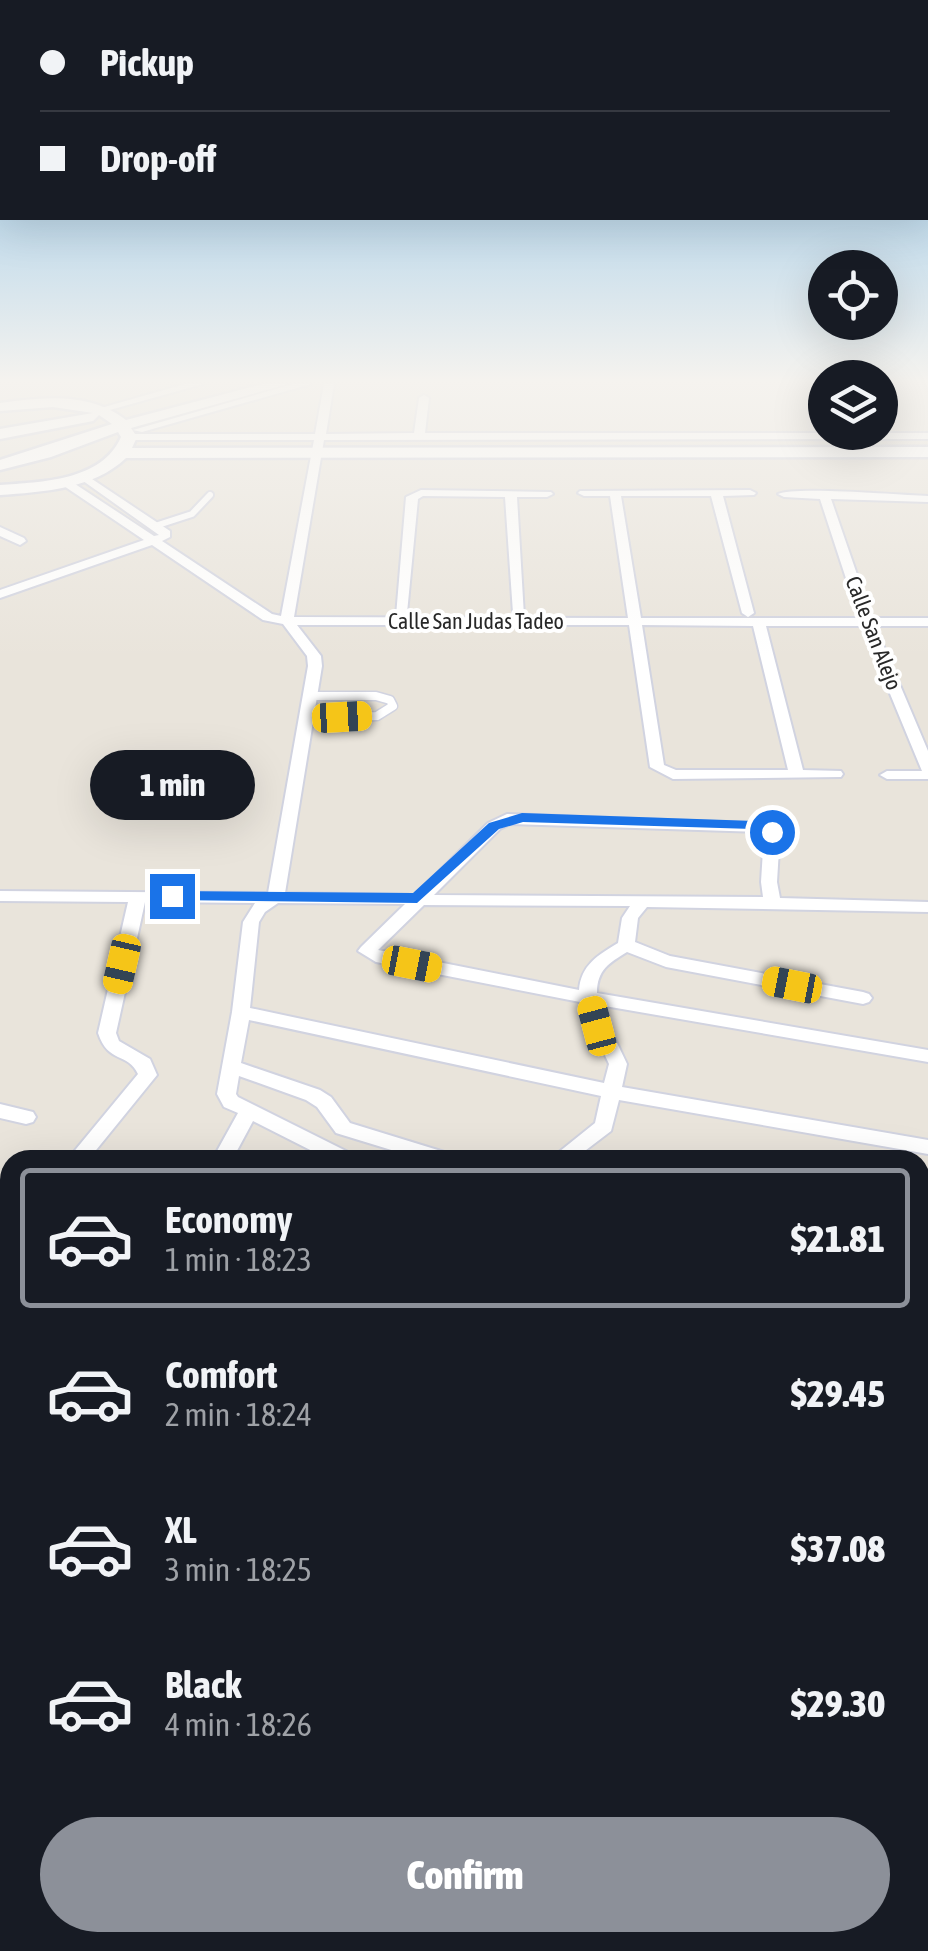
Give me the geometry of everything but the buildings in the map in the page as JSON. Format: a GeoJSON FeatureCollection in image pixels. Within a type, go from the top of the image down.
{"type":"FeatureCollection","features":[{"type":"Feature","properties":{"kind":"main road"},"geometry":{"type":"LineString","coordinates":[[0,490],[83,476]]}},
{"type":"Feature","properties":{"kind":"street"},"geometry":{"type":"LineString","coordinates":[[315,475],[288,617],[314,656],[307,719],[276,897],[258,910],[251,922],[241,1012],[226,1094],[231,1102],[327,1150]]}},
{"type":"Feature","properties":{"kind":"street","name":"Calle San Judas Tadeo"},"geometry":{"type":"LineString","coordinates":[[83,476],[268,617],[754,618],[928,613]]}},
{"type":"Feature","properties":{"kind":"street","name":"Calle San Judas Tadeo"},"geometry":{"type":"LineString","coordinates":[[64,482],[156,533]]}},
{"type":"Feature","properties":{"kind":"street"},"geometry":{"type":"LineString","coordinates":[[584,492],[750,493]]}},
{"type":"Feature","properties":{"kind":"street"},"geometry":{"type":"LineString","coordinates":[[615,492],[656,765],[664,774],[836,774]]}},
{"type":"Feature","properties":{"kind":"street"},"geometry":{"type":"LineString","coordinates":[[716,493],[797,774]]}},
{"type":"Feature","properties":{"kind":"street"},"geometry":{"type":"LineString","coordinates":[[512,494],[518,613]]}},
{"type":"Feature","properties":{"kind":"street"},"geometry":{"type":"LineString","coordinates":[[401,613],[412,496],[547,494]]}},
{"type":"Feature","properties":{"kind":"street"},"geometry":{"type":"LineString","coordinates":[[784,494],[928,498]]}},
{"type":"Feature","properties":{"kind":"street","name":"Calle San Alejo"},"geometry":{"type":"LineString","coordinates":[[824,494],[866,617],[928,772]]}},
{"type":"Feature","properties":{"kind":"street"},"geometry":{"type":"LineString","coordinates":[[0,530],[20,542]]}},
{"type":"Feature","properties":{"kind":"street"},"geometry":{"type":"LineString","coordinates":[[0,586],[156,533]]}},
{"type":"Feature","properties":{"kind":"street"},"geometry":{"type":"LineString","coordinates":[[0,594],[156,533]]}},
{"type":"Feature","properties":{"kind":"street","name":"Calle San Judas Tadeo"},"geometry":{"type":"LineString","coordinates":[[288,617],[401,613],[636,617]]}},
{"type":"Feature","properties":{"kind":"street","name":"Calle San Judas Tadeo"},"geometry":{"type":"LineString","coordinates":[[866,617],[928,622]]}},
{"type":"Feature","properties":{"kind":"street"},"geometry":{"type":"LineString","coordinates":[[887,775],[928,772]]}},
{"type":"Feature","properties":{"kind":"street"},"geometry":{"type":"LineString","coordinates":[[772,902],[772,832],[765,827],[522,818],[494,826],[369,945],[367,952],[590,998],[928,1056]]}},
{"type":"Feature","properties":{"kind":"street"},"geometry":{"type":"LineString","coordinates":[[79,1150],[148,1075],[143,1063],[110,1044],[106,1033],[138,895]]}},
{"type":"Feature","properties":{"kind":"street"},"geometry":{"type":"LineString","coordinates":[[0,896],[772,902],[928,907]]}},
{"type":"Feature","properties":{"kind":"street"},"geometry":{"type":"LineString","coordinates":[[572,1150],[604,1126],[618,1064],[597,1026],[588,982],[592,970],[626,944],[630,918],[641,902]]}},
{"type":"Feature","properties":{"kind":"street"},"geometry":{"type":"LineString","coordinates":[[626,944],[666,961],[863,998]]}},
{"type":"Feature","properties":{"kind":"street"},"geometry":{"type":"LineString","coordinates":[[241,1012],[614,1092],[928,1147]]}},
{"type":"Feature","properties":{"kind":"street"},"geometry":{"type":"LineString","coordinates":[[230,1066],[312,1095],[324,1102],[343,1128],[414,1150]]}},
{"type":"Feature","properties":{"kind":"street"},"geometry":{"type":"LineString","coordinates":[[0,1110],[26,1117]]}},
{"type":"Feature","properties":{"kind":"street"},"geometry":{"type":"LineString","coordinates":[[227,1150],[248,1110]]}},
{"type":"Feature","properties":{"kind":"lane"},"geometry":{"type":"LineString","coordinates":[[156,533],[192,514],[210,495]]}},
{"type":"Feature","properties":{"kind":"lane"},"geometry":{"type":"LineString","coordinates":[[307,719],[377,716],[393,706],[390,700],[376,696],[310,696]]}},
{"type":"Feature","properties":{"kind":"route"},"geometry":{"type":"LineString","coordinates":[[172,896],[417,898],[494,826],[508,819],[755,825],[772,832]]}}]}
